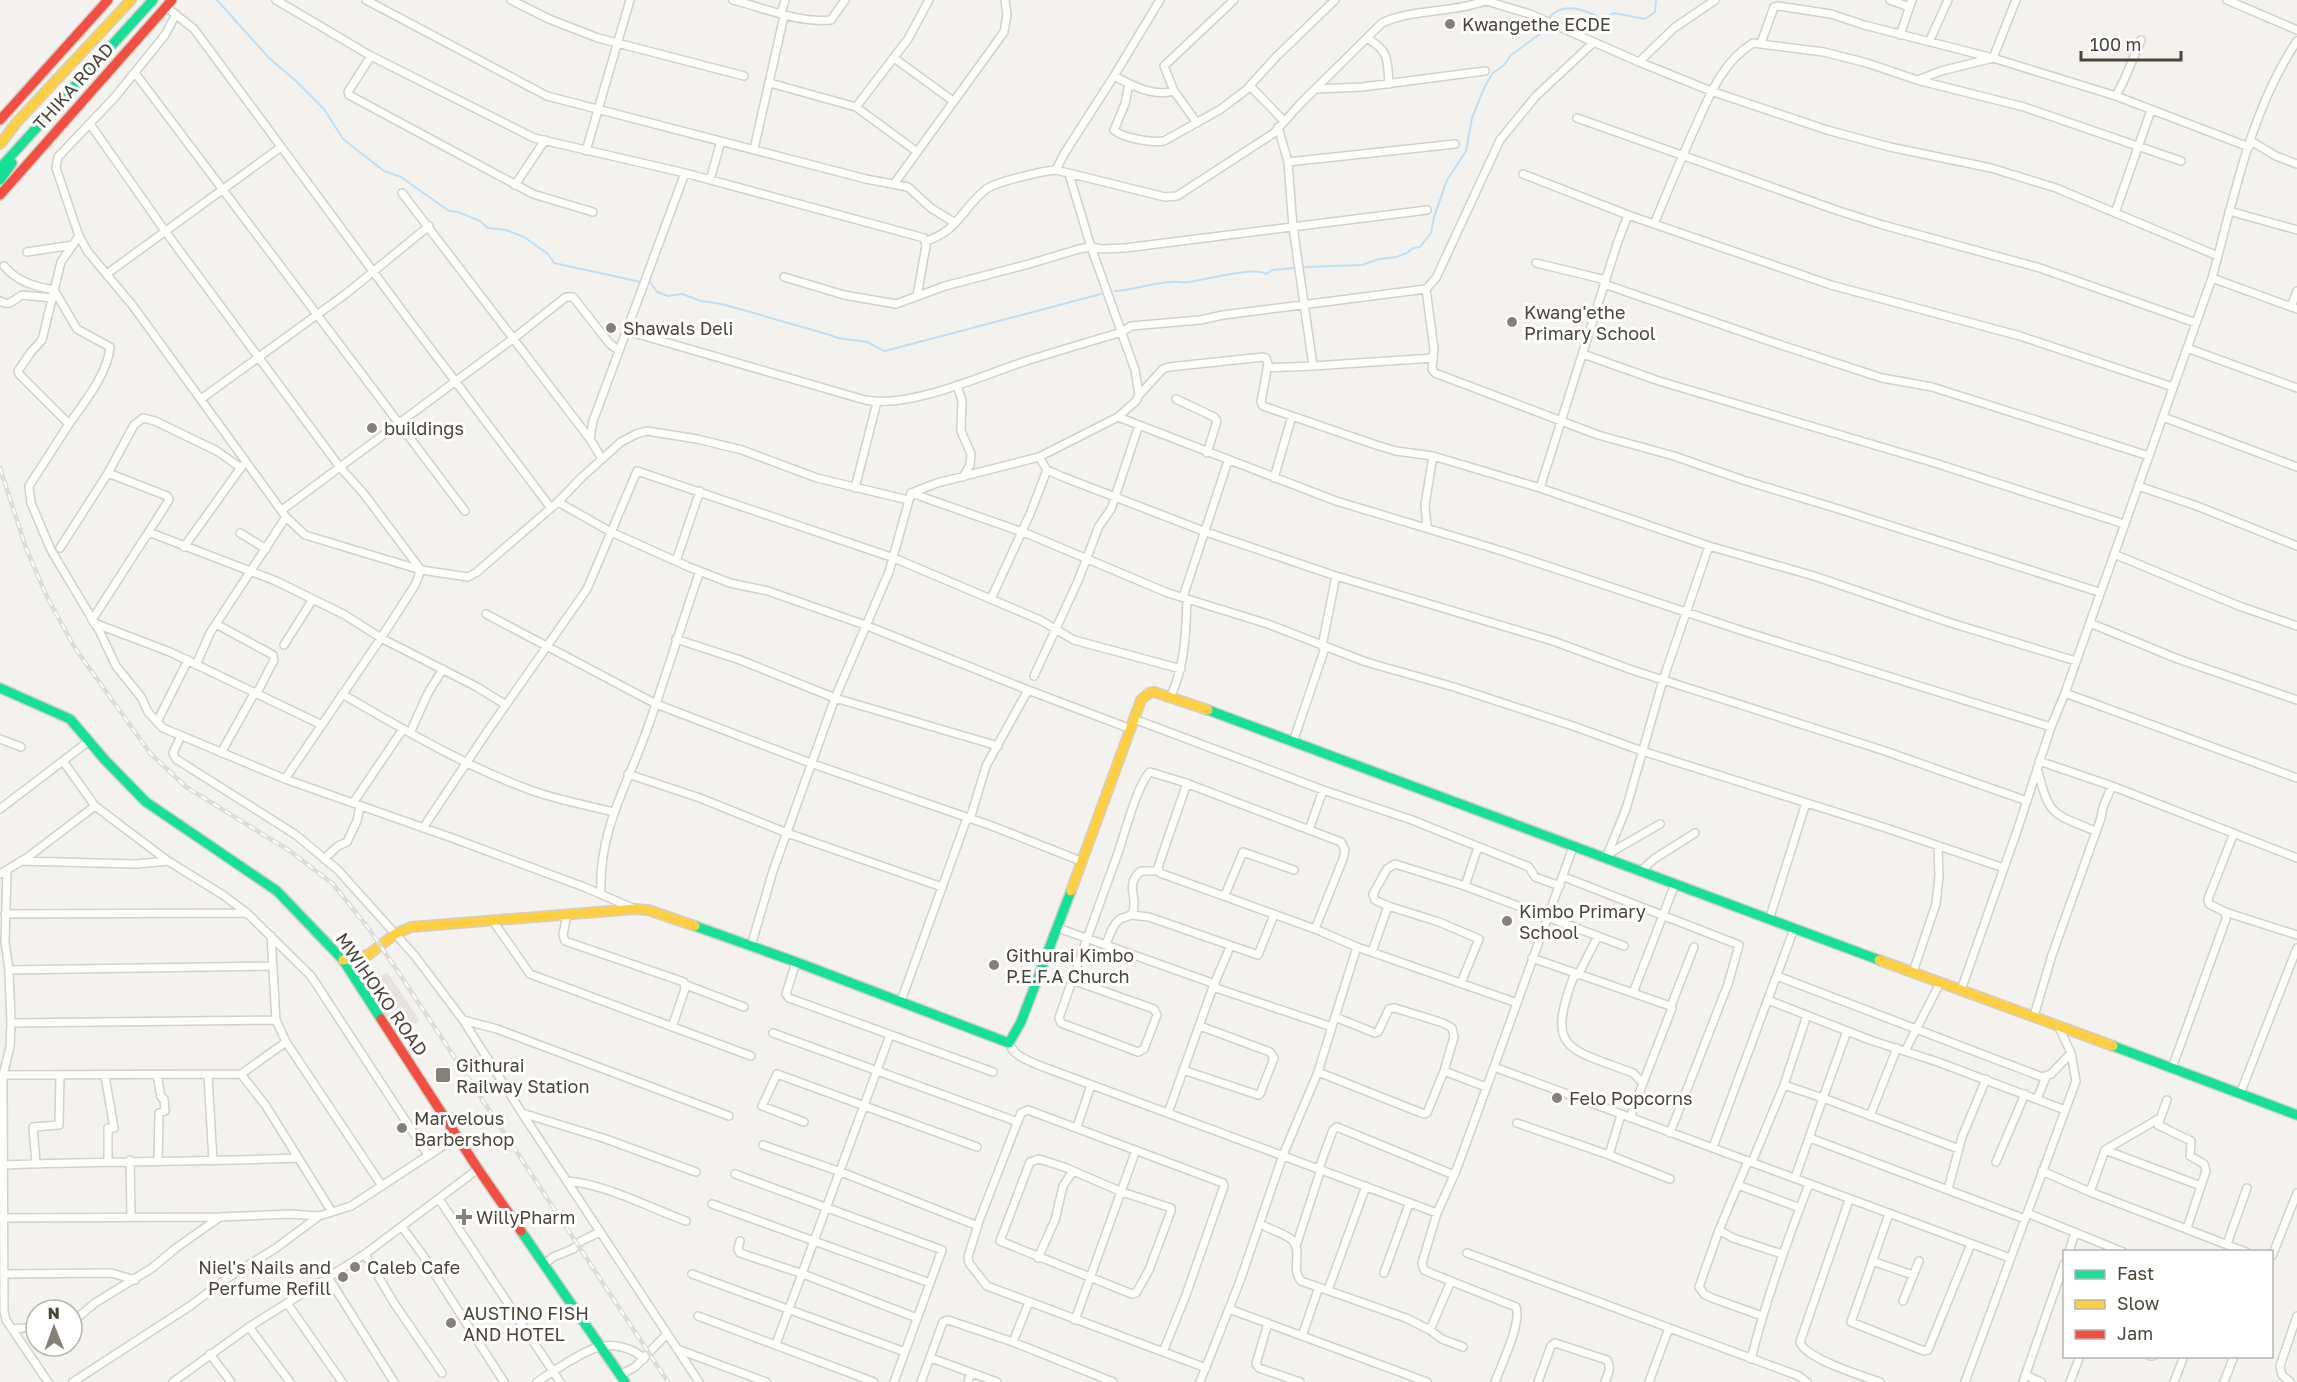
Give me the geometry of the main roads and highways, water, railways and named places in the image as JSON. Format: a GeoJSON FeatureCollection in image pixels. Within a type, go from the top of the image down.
{"type":"FeatureCollection","features":[{"type":"Feature","properties":{"kind":"main road","name":"THIKA ROAD"},"geometry":{"type":"LineString","coordinates":[[0,120],[108,0]]}},
{"type":"Feature","properties":{"kind":"main road","name":"THIKA ROAD"},"geometry":{"type":"LineString","coordinates":[[0,144],[17,122],[131,0]]}},
{"type":"Feature","properties":{"kind":"main road","name":"THIKA ROAD"},"geometry":{"type":"LineString","coordinates":[[0,168],[153,0]]}},
{"type":"Feature","properties":{"kind":"main road","name":"THIKA ROAD"},"geometry":{"type":"LineString","coordinates":[[0,195],[169,4]]}},
{"type":"Feature","properties":{"kind":"main road"},"geometry":{"type":"LineString","coordinates":[[0,132],[17,122]]}},
{"type":"Feature","properties":{"kind":"main road"},"geometry":{"type":"LineString","coordinates":[[0,180],[14,159],[21,143]]}},
{"type":"Feature","properties":{"kind":"main road","name":"MWIHOKO ROAD"},"geometry":{"type":"LineString","coordinates":[[0,688],[64,715],[77,725],[146,802],[277,891],[343,960],[478,1169],[622,1379]]}},
{"type":"Feature","properties":{"kind":"main road"},"geometry":{"type":"LineString","coordinates":[[343,960],[368,955],[395,934],[411,927],[635,909],[661,913],[1010,1043],[1021,1022],[1058,928],[1141,700],[1149,693],[1161,693],[1573,848],[1607,856],[1769,920],[2297,1115]]}},
{"type":"Feature","properties":{"kind":"waterway"},"geometry":{"type":"LineString","coordinates":[[217,0],[269,58],[324,109],[343,139],[384,171],[401,177],[449,211],[458,212],[480,221],[488,228],[506,230],[524,237],[548,254],[554,263],[641,282]]}},
{"type":"Feature","properties":{"kind":"waterway"},"geometry":{"type":"LineString","coordinates":[[1548,19],[1554,13],[1567,8],[1581,10],[1603,19],[1614,13],[1645,19],[1655,12],[1656,0]]}},
{"type":"Feature","properties":{"kind":"waterway"},"geometry":{"type":"LineString","coordinates":[[1305,267],[1362,265],[1379,259],[1396,257],[1420,247],[1431,233],[1447,180],[1466,151],[1472,118],[1485,86],[1493,73],[1504,65],[1511,55],[1540,34],[1546,24]]}},
{"type":"Feature","properties":{"kind":"waterway"},"geometry":{"type":"LineString","coordinates":[[1115,291],[1163,283],[1189,282],[1240,272],[1266,274],[1272,270],[1294,268]]}},
{"type":"Feature","properties":{"kind":"waterway"},"geometry":{"type":"LineString","coordinates":[[650,282],[657,292],[668,296],[682,294],[701,301],[722,304],[839,338],[867,342],[885,351],[1101,294]]}},
{"type":"Feature","properties":{"kind":"railway"},"geometry":{"type":"LineString","coordinates":[[0,468],[26,548],[47,597],[75,648],[150,753],[186,787],[290,851],[333,884],[369,929],[399,973],[668,1382]]}},
{"type":"Feature","properties":{"kind":"place","name":"Kwangethe ECDE"},"geometry":{"type":"Point","coordinates":[1450,24]}},
{"type":"Feature","properties":{"kind":"place","name":"Kwang'ethe Primary School"},"geometry":{"type":"Point","coordinates":[1512,322]}},
{"type":"Feature","properties":{"kind":"place","name":"Shawals Deli"},"geometry":{"type":"Point","coordinates":[611,328]}},
{"type":"Feature","properties":{"kind":"place","name":"buildings"},"geometry":{"type":"Point","coordinates":[372,428]}},
{"type":"Feature","properties":{"kind":"place","name":"Kimbo Primary School"},"geometry":{"type":"Point","coordinates":[1507,921]}},
{"type":"Feature","properties":{"kind":"place","name":"Githurai Kimbo P.E.F.A Church"},"geometry":{"type":"Point","coordinates":[994,965]}},
{"type":"Feature","properties":{"kind":"place","name":"Githurai Railway Station"},"geometry":{"type":"Point","coordinates":[443,1075]}},
{"type":"Feature","properties":{"kind":"place","name":"Felo Popcorns"},"geometry":{"type":"Point","coordinates":[1557,1098]}},
{"type":"Feature","properties":{"kind":"place","name":"Marvelous Barbershop"},"geometry":{"type":"Point","coordinates":[402,1128]}},
{"type":"Feature","properties":{"kind":"place","name":"WillyPharm"},"geometry":{"type":"Point","coordinates":[464,1217]}},
{"type":"Feature","properties":{"kind":"place","name":"Caleb Cafe"},"geometry":{"type":"Point","coordinates":[355,1267]}},
{"type":"Feature","properties":{"kind":"place","name":"Niel's Nails and Perfume Refill"},"geometry":{"type":"Point","coordinates":[343,1277]}},
{"type":"Feature","properties":{"kind":"place","name":"AUSTINO FISH AND HOTEL"},"geometry":{"type":"Point","coordinates":[451,1323]}}]}
